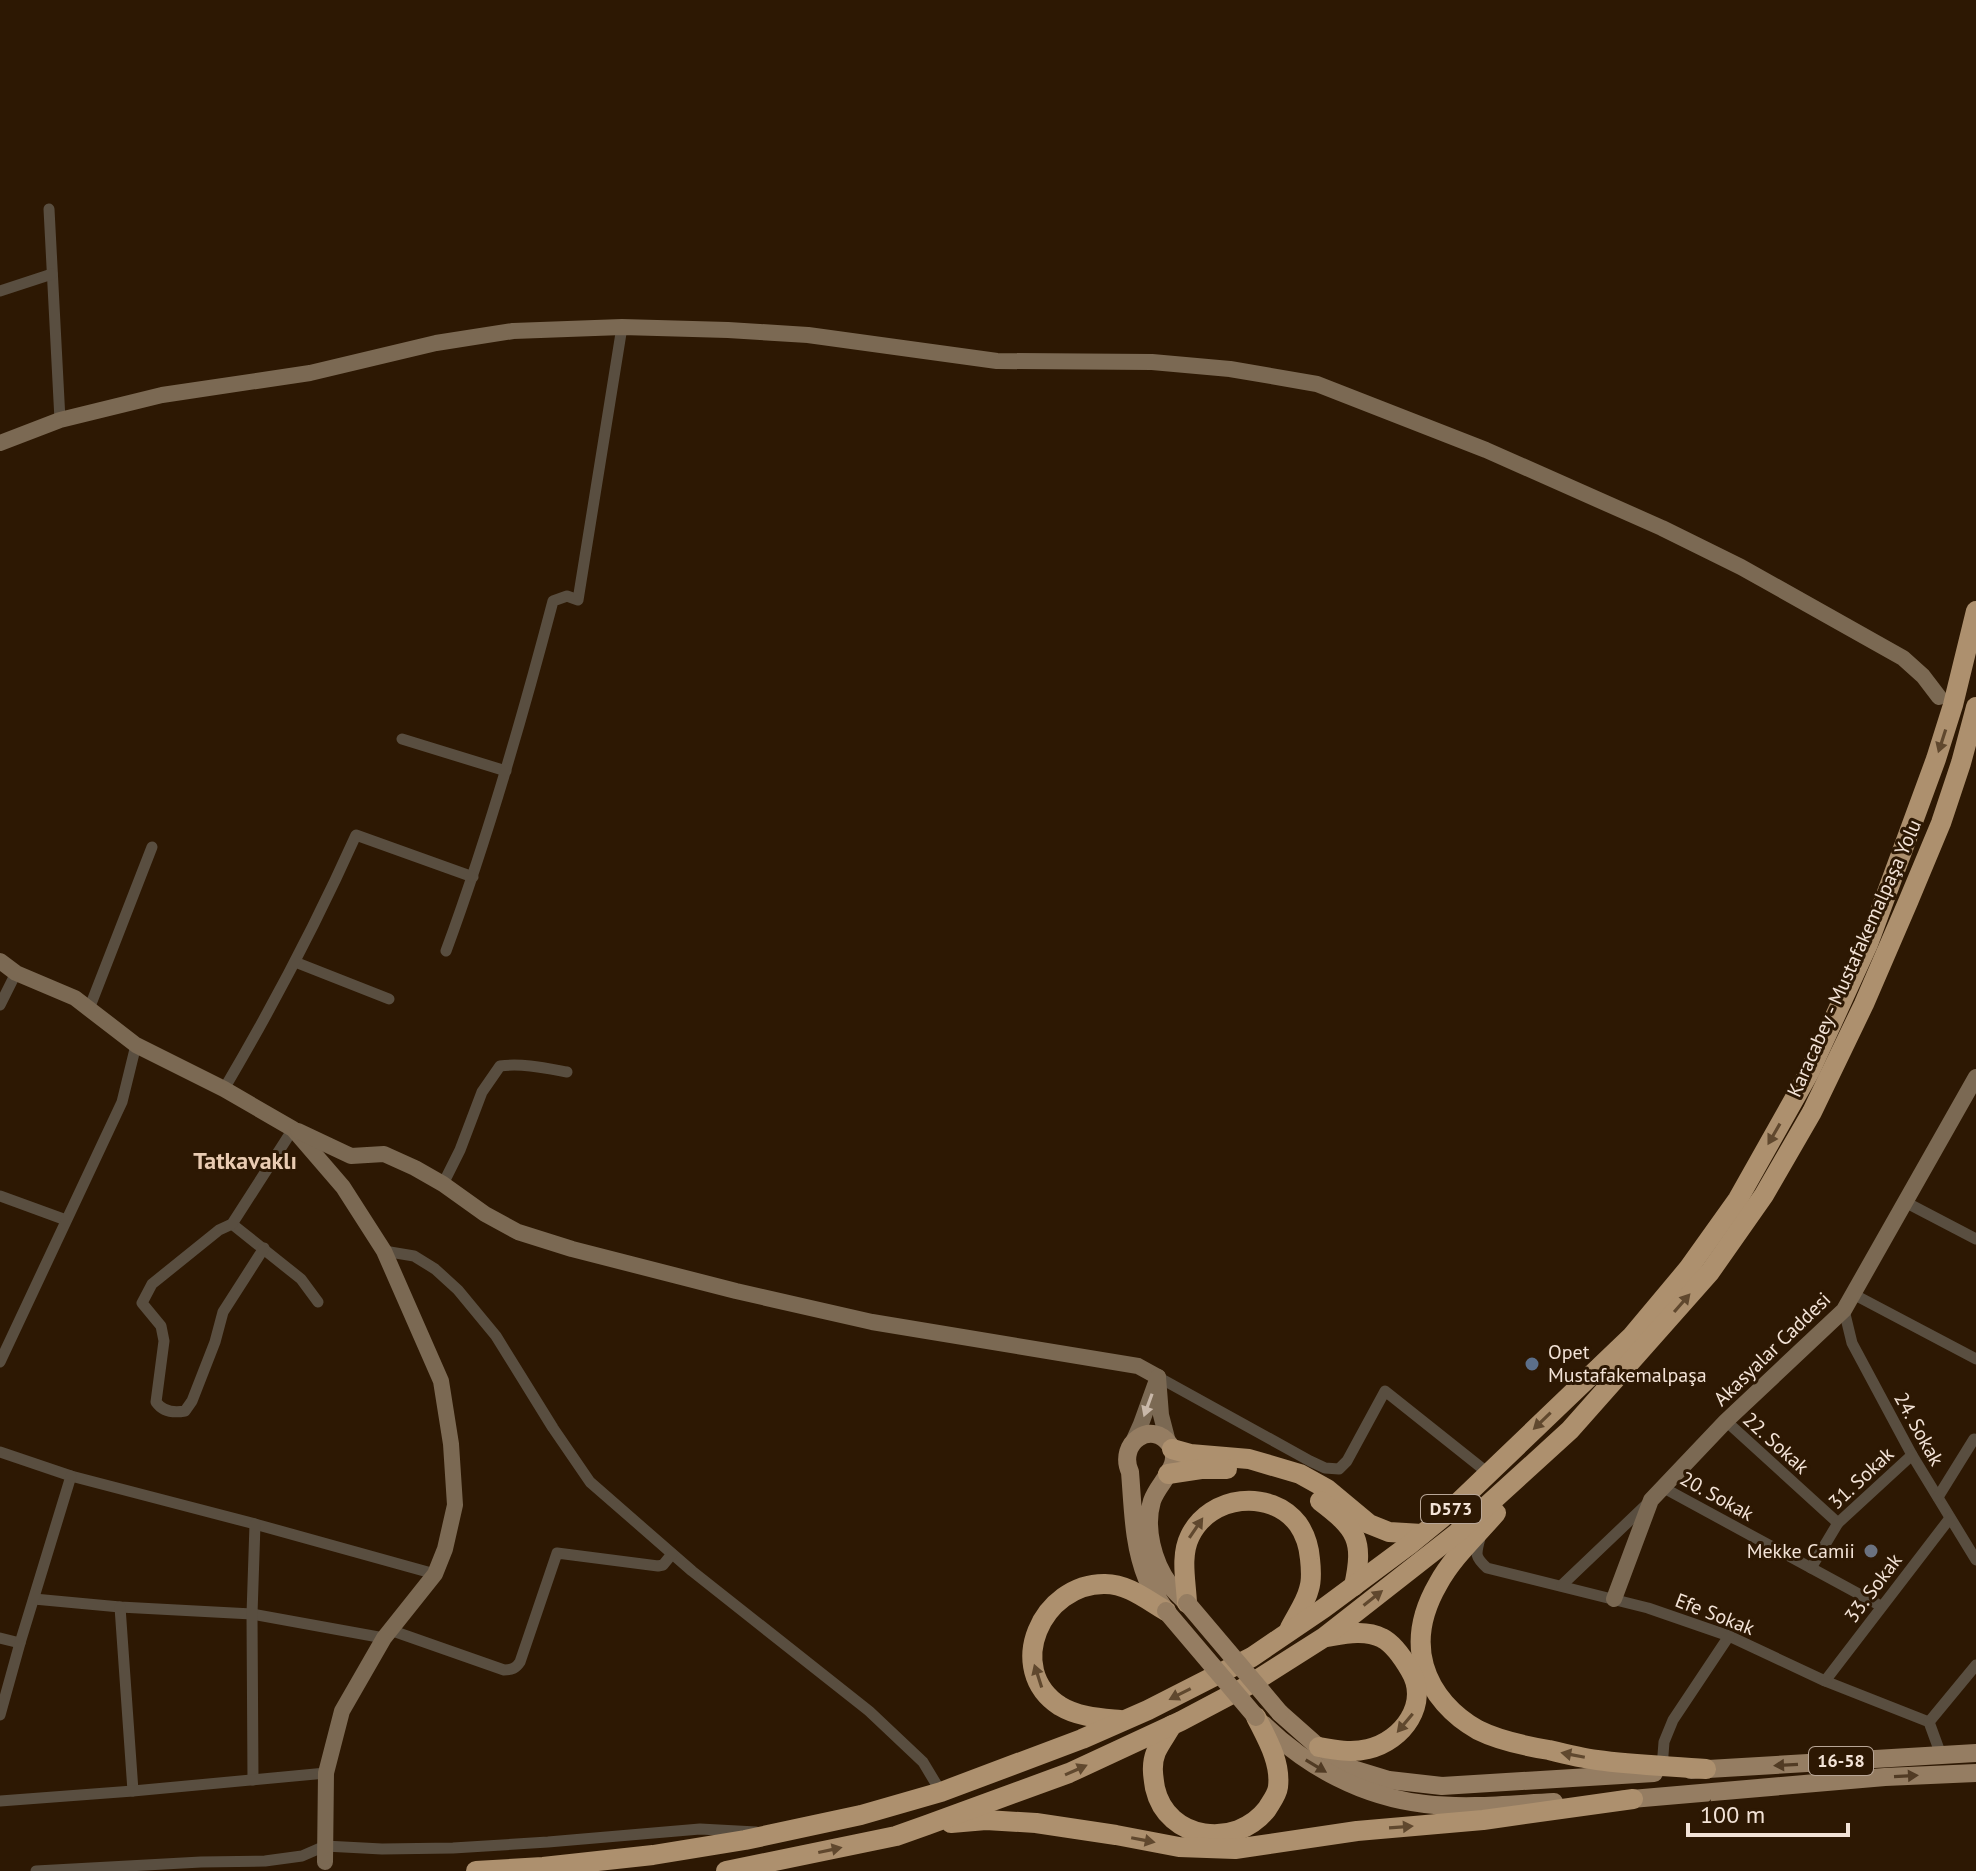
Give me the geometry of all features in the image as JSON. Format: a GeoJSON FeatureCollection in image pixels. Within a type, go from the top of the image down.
{"type":"FeatureCollection","features":[{"type":"Feature","properties":{"kind":"highway","name":"Karacabey - Mustafakemalpaşa Yolu"},"geometry":{"type":"LineString","coordinates":[[476,1871],[653,1855],[775,1834],[861,1815],[941,1792],[1082,1739],[1148,1710],[1252,1657],[1354,1586],[1442,1518],[1632,1336],[1688,1269],[1738,1199],[1810,1071],[1868,944],[1953,705],[1976,611]]}},
{"type":"Feature","properties":{"kind":"highway","name":"Karacabey - Mustafakemalpaşa Yolu"},"geometry":{"type":"LineString","coordinates":[[726,1871],[896,1836],[927,1825],[1069,1773],[1249,1685],[1323,1638],[1457,1533],[1570,1430],[1710,1272],[1764,1195],[1812,1112],[1864,1004],[1941,823],[1974,721]]}},
{"type":"Feature","properties":{"kind":"highway"},"geometry":{"type":"LineString","coordinates":[[1570,1430],[1452,1562],[1437,1585],[1421,1629],[1425,1670],[1433,1689],[1458,1715],[1479,1730],[1516,1744],[1662,1769],[1706,1769]]}},
{"type":"Feature","properties":{"kind":"highway"},"geometry":{"type":"LineString","coordinates":[[1170,1445],[1190,1454],[1249,1459],[1289,1470],[1327,1489],[1369,1524],[1389,1532],[1422,1534]]}},
{"type":"Feature","properties":{"kind":"highway"},"geometry":{"type":"LineString","coordinates":[[1167,1475],[1201,1469],[1254,1471],[1286,1481],[1312,1494],[1338,1515],[1355,1535],[1359,1551],[1354,1586]]}},
{"type":"Feature","properties":{"kind":"highway"},"geometry":{"type":"LineString","coordinates":[[1187,1603],[1184,1552],[1190,1535],[1202,1518],[1217,1507],[1237,1501],[1260,1501],[1282,1510],[1298,1524],[1308,1545],[1311,1568],[1309,1590],[1289,1631]]}},
{"type":"Feature","properties":{"kind":"highway"},"geometry":{"type":"LineString","coordinates":[[1124,1720],[1088,1717],[1063,1708],[1045,1694],[1034,1670],[1033,1641],[1036,1633],[1050,1609],[1064,1595],[1084,1586],[1107,1584],[1130,1589],[1166,1611]]}},
{"type":"Feature","properties":{"kind":"highway"},"geometry":{"type":"LineString","coordinates":[[1319,1747],[1348,1751],[1369,1749],[1390,1740],[1415,1711],[1418,1692],[1416,1679],[1406,1663],[1382,1637],[1356,1633],[1323,1638]]}},
{"type":"Feature","properties":{"kind":"highway"},"geometry":{"type":"LineString","coordinates":[[1172,1725],[1156,1752],[1152,1774],[1157,1797],[1167,1814],[1183,1827],[1199,1834],[1231,1833],[1251,1825],[1273,1800],[1278,1789],[1277,1767],[1256,1717]]}},
{"type":"Feature","properties":{"kind":"highway"},"geometry":{"type":"LineString","coordinates":[[927,1825],[986,1820],[1036,1823],[1179,1847],[1235,1849],[1357,1831],[1483,1820],[1633,1799]]}},
{"type":"Feature","properties":{"kind":"main road"},"geometry":{"type":"LineString","coordinates":[[1633,1799],[1466,1806],[1424,1804],[1385,1797],[1345,1782],[1311,1764],[1256,1717],[1166,1611],[1147,1580],[1135,1532],[1126,1457],[1128,1449],[1147,1434],[1162,1437],[1170,1445],[1174,1464],[1152,1501],[1150,1535],[1156,1561],[1170,1585],[1280,1713],[1319,1747],[1353,1769],[1389,1780],[1442,1786],[1662,1769]]}},
{"type":"Feature","properties":{"kind":"main road"},"geometry":{"type":"LineString","coordinates":[[1130,1472],[1144,1481],[1152,1482],[1167,1475]]}},
{"type":"Feature","properties":{"kind":"main road","name":"16-58"},"geometry":{"type":"LineString","coordinates":[[1706,1769],[1976,1753]]}},
{"type":"Feature","properties":{"kind":"main road","name":"16-58"},"geometry":{"type":"LineString","coordinates":[[1633,1799],[1885,1777],[1976,1773]]}},
{"type":"Feature","properties":{"kind":"street"},"geometry":{"type":"LineString","coordinates":[[49,209],[60,420]]}},
{"type":"Feature","properties":{"kind":"street"},"geometry":{"type":"LineString","coordinates":[[0,291],[52,274]]}},
{"type":"Feature","properties":{"kind":"street"},"geometry":{"type":"LineString","coordinates":[[446,951],[506,771],[553,601],[567,596],[578,600],[622,327]]}},
{"type":"Feature","properties":{"kind":"street"},"geometry":{"type":"LineString","coordinates":[[0,443],[60,420],[162,395],[310,373],[451,341],[513,331],[622,327],[808,335],[997,361],[1152,362],[1230,369],[1317,384],[1486,450],[1662,528],[1741,567],[1903,658],[1923,676],[1939,697]]}},
{"type":"Feature","properties":{"kind":"street"},"geometry":{"type":"LineString","coordinates":[[402,739],[506,771]]}},
{"type":"Feature","properties":{"kind":"street"},"geometry":{"type":"LineString","coordinates":[[224,1089],[324,907],[356,835],[473,877]]}},
{"type":"Feature","properties":{"kind":"street"},"geometry":{"type":"LineString","coordinates":[[89,1009],[152,847]]}},
{"type":"Feature","properties":{"kind":"street"},"geometry":{"type":"LineString","coordinates":[[0,961],[16,973],[75,998],[136,1045],[224,1089],[293,1129],[351,1156],[384,1154],[415,1168],[518,1232],[736,1291],[872,1322],[1138,1366],[1325,1468],[1339,1469],[1347,1461],[1385,1391],[1488,1473]]}},
{"type":"Feature","properties":{"kind":"street"},"geometry":{"type":"LineString","coordinates":[[295,962],[389,999]]}},
{"type":"Feature","properties":{"kind":"street"},"geometry":{"type":"LineString","coordinates":[[0,1005],[16,973]]}},
{"type":"Feature","properties":{"kind":"street"},"geometry":{"type":"LineString","coordinates":[[2,1356],[122,1102],[136,1045]]}},
{"type":"Feature","properties":{"kind":"street"},"geometry":{"type":"LineString","coordinates":[[443,1184],[482,1092],[500,1066],[567,1072]]}},
{"type":"Feature","properties":{"kind":"street","name":"Akasyalar Caddesi"},"geometry":{"type":"LineString","coordinates":[[1614,1599],[1657,1494],[1726,1421],[1844,1310],[1974,1086]]}},
{"type":"Feature","properties":{"kind":"street"},"geometry":{"type":"LineString","coordinates":[[264,1248],[223,1312],[192,1401],[185,1411],[176,1413],[160,1408],[156,1402],[164,1341],[161,1326],[142,1303],[152,1284],[219,1230],[232,1224],[293,1129]]}},
{"type":"Feature","properties":{"kind":"street"},"geometry":{"type":"LineString","coordinates":[[293,1129],[343,1187],[384,1251],[441,1381],[451,1444],[455,1505],[445,1549],[435,1574],[387,1634],[342,1711],[326,1773],[325,1854]]}},
{"type":"Feature","properties":{"kind":"street"},"geometry":{"type":"LineString","coordinates":[[0,1196],[66,1220]]}},
{"type":"Feature","properties":{"kind":"street"},"geometry":{"type":"LineString","coordinates":[[1907,1203],[1976,1239]]}},
{"type":"Feature","properties":{"kind":"street"},"geometry":{"type":"LineString","coordinates":[[232,1224],[301,1279],[318,1302]]}},
{"type":"Feature","properties":{"kind":"street"},"geometry":{"type":"LineString","coordinates":[[384,1251],[414,1256],[435,1269],[458,1290],[496,1336],[590,1482],[672,1554],[869,1711],[923,1762],[941,1792]]}},
{"type":"Feature","properties":{"kind":"street"},"geometry":{"type":"LineString","coordinates":[[1853,1294],[1976,1359]]}},
{"type":"Feature","properties":{"kind":"street","name":"24. Sokak"},"geometry":{"type":"LineString","coordinates":[[1844,1310],[1852,1343],[1912,1455],[1976,1560]]}},
{"type":"Feature","properties":{"kind":"street"},"geometry":{"type":"LineString","coordinates":[[1133,1442],[1158,1377]]}},
{"type":"Feature","properties":{"kind":"street"},"geometry":{"type":"LineString","coordinates":[[1158,1377],[1161,1415],[1170,1445]]}},
{"type":"Feature","properties":{"kind":"street","name":"22. Sokak"},"geometry":{"type":"LineString","coordinates":[[1726,1421],[1838,1523]]}},
{"type":"Feature","properties":{"kind":"street"},"geometry":{"type":"LineString","coordinates":[[1938,1497],[1975,1440]]}},
{"type":"Feature","properties":{"kind":"street"},"geometry":{"type":"LineString","coordinates":[[0,1452],[71,1476],[435,1574]]}},
{"type":"Feature","properties":{"kind":"street","name":"31. Sokak"},"geometry":{"type":"LineString","coordinates":[[1811,1568],[1838,1523],[1912,1455]]}},
{"type":"Feature","properties":{"kind":"street"},"geometry":{"type":"LineString","coordinates":[[0,1715],[71,1476]]}},
{"type":"Feature","properties":{"kind":"street"},"geometry":{"type":"LineString","coordinates":[[1562,1585],[1657,1494]]}},
{"type":"Feature","properties":{"kind":"street","name":"20. Sokak"},"geometry":{"type":"LineString","coordinates":[[1657,1494],[1811,1568],[1881,1606]]}},
{"type":"Feature","properties":{"kind":"street","name":"33. Sokak"},"geometry":{"type":"LineString","coordinates":[[1825,1681],[1950,1518]]}},
{"type":"Feature","properties":{"kind":"street"},"geometry":{"type":"LineString","coordinates":[[253,1780],[255,1524]]}},
{"type":"Feature","properties":{"kind":"street","name":"Efe Sokak"},"geometry":{"type":"LineString","coordinates":[[1482,1528],[1476,1552],[1478,1560],[1487,1568],[1648,1608],[1729,1636],[1825,1681],[1929,1722]]}},
{"type":"Feature","properties":{"kind":"street"},"geometry":{"type":"LineString","coordinates":[[34,1599],[252,1614],[387,1634],[510,1670],[520,1662],[557,1553],[658,1566],[663,1565],[672,1554]]}},
{"type":"Feature","properties":{"kind":"street"},"geometry":{"type":"LineString","coordinates":[[120,1607],[133,1791]]}},
{"type":"Feature","properties":{"kind":"street"},"geometry":{"type":"LineString","coordinates":[[1662,1769],[1664,1742],[1673,1720],[1729,1636]]}},
{"type":"Feature","properties":{"kind":"street"},"geometry":{"type":"LineString","coordinates":[[0,1638],[20,1643]]}},
{"type":"Feature","properties":{"kind":"street"},"geometry":{"type":"LineString","coordinates":[[1941,1755],[1929,1722],[1976,1665]]}},
{"type":"Feature","properties":{"kind":"street"},"geometry":{"type":"LineString","coordinates":[[0,1801],[326,1773]]}},
{"type":"Feature","properties":{"kind":"street"},"geometry":{"type":"LineString","coordinates":[[36,1871],[265,1861],[382,1849],[453,1848],[700,1829],[775,1834]]}},
{"type":"Feature","properties":{"kind":"place","name":"Opet Mustafakemalpaşa"},"geometry":{"type":"Point","coordinates":[1532,1364]}},
{"type":"Feature","properties":{"kind":"place","name":"Mekke Camii"},"geometry":{"type":"Point","coordinates":[1871,1551]}},
{"type":"Feature","properties":{"kind":"district","name":"Tatkavaklı"},"geometry":{"type":"Point","coordinates":[245,1161]}}]}
